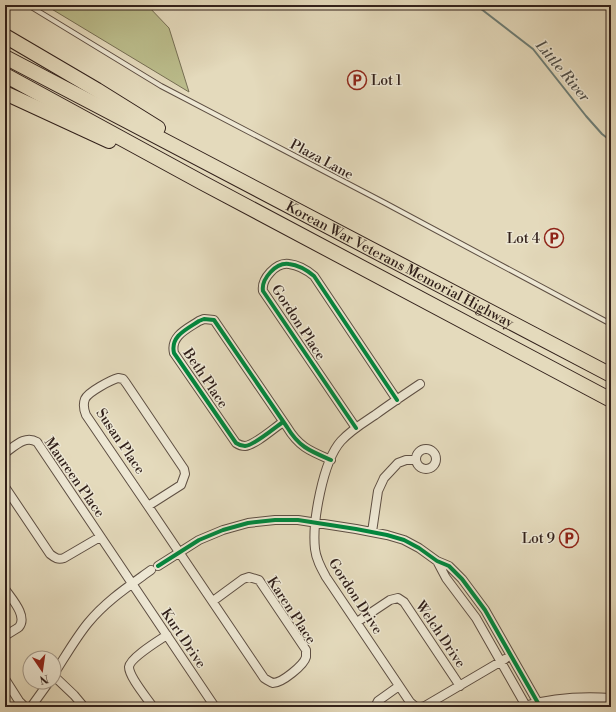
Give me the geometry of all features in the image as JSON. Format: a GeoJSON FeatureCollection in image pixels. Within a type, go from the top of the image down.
{"type":"FeatureCollection","features":[{"type":"Feature","properties":{"kind":"highway","name":"Korean War Veterans Memorial Highway"},"geometry":{"type":"LineString","coordinates":[[5,36],[168,134],[174,138],[189,154]]}},
{"type":"Feature","properties":{"kind":"highway","name":"Korean War Veterans Memorial Highway"},"geometry":{"type":"LineString","coordinates":[[5,57],[611,375]]}},
{"type":"Feature","properties":{"kind":"highway","name":"Korean War Veterans Memorial Highway"},"geometry":{"type":"LineString","coordinates":[[5,75],[202,183],[611,400]]}},
{"type":"Feature","properties":{"kind":"highway","name":"Korean War Veterans Memorial Highway"},"geometry":{"type":"LineString","coordinates":[[5,93],[202,183]]}},
{"type":"Feature","properties":{"kind":"street","name":"Gordon Place"},"geometry":{"type":"LineString","coordinates":[[356,428],[263,291],[263,282],[266,277],[279,266],[289,264],[308,271],[314,276],[397,400]]}},
{"type":"Feature","properties":{"kind":"street","name":"Beth Place"},"geometry":{"type":"LineString","coordinates":[[283,422],[251,444],[244,446],[236,443],[174,353],[173,343],[176,338],[199,321],[204,319],[214,320],[294,438],[302,447],[331,460]]}},
{"type":"Feature","properties":{"kind":"street","name":"Susan Place"},"geometry":{"type":"LineString","coordinates":[[123,379],[184,469],[185,474],[181,485],[148,506],[86,415],[84,403],[88,395],[112,380],[123,379]]}},
{"type":"Feature","properties":{"kind":"street","name":"Gordon Drive"},"geometry":{"type":"LineString","coordinates":[[420,384],[356,428],[340,443],[332,454],[321,489],[314,523],[315,550],[317,558],[326,577],[400,686],[416,706],[425,706],[511,656]]}},
{"type":"Feature","properties":{"kind":"street","name":"Maureen Place"},"geometry":{"type":"LineString","coordinates":[[5,453],[26,439],[32,439],[37,442],[132,584]]}},
{"type":"Feature","properties":{"kind":"street"},"geometry":{"type":"LineString","coordinates":[[372,532],[378,491],[384,478],[398,463],[406,460],[416,460]]}},
{"type":"Feature","properties":{"kind":"street","name":"Maureen Place"},"geometry":{"type":"LineString","coordinates":[[5,487],[50,554],[55,558],[60,560],[100,536]]}},
{"type":"Feature","properties":{"kind":"street","name":"Karen Place"},"geometry":{"type":"LineString","coordinates":[[148,506],[264,678],[274,683],[278,682],[285,679],[304,662],[306,650],[259,580],[249,577],[243,579],[213,601]]}},
{"type":"Feature","properties":{"kind":"street"},"geometry":{"type":"LineString","coordinates":[[62,663],[88,623],[105,605],[155,568],[199,540],[223,530],[248,523],[274,520],[298,520],[372,532],[404,540],[419,548],[437,561],[449,566],[485,610],[538,703]]}},
{"type":"Feature","properties":{"kind":"street"},"geometry":{"type":"LineString","coordinates":[[437,561],[446,578],[471,611],[525,707],[538,703],[574,699],[610,702]]}},
{"type":"Feature","properties":{"kind":"street","name":"Kurt Drive"},"geometry":{"type":"LineString","coordinates":[[132,584],[215,707]]}},
{"type":"Feature","properties":{"kind":"street"},"geometry":{"type":"LineString","coordinates":[[5,589],[19,610],[21,621],[17,628],[5,636]]}},
{"type":"Feature","properties":{"kind":"street","name":"Welch Drive"},"geometry":{"type":"LineString","coordinates":[[357,622],[390,600],[398,598],[404,602],[460,686]]}},
{"type":"Feature","properties":{"kind":"street"},"geometry":{"type":"LineString","coordinates":[[471,611],[474,604],[479,602]]}},
{"type":"Feature","properties":{"kind":"street"},"geometry":{"type":"LineString","coordinates":[[153,707],[131,675],[129,668],[134,658],[167,635]]}},
{"type":"Feature","properties":{"kind":"street"},"geometry":{"type":"LineString","coordinates":[[5,679],[19,701],[25,707]]}},
{"type":"Feature","properties":{"kind":"street"},"geometry":{"type":"LineString","coordinates":[[62,683],[84,707]]}},
{"type":"Feature","properties":{"kind":"street"},"geometry":{"type":"LineString","coordinates":[[375,707],[378,701],[400,686]]}},
{"type":"Feature","properties":{"kind":"street"},"geometry":{"type":"LineString","coordinates":[[31,707],[43,690]]}},
{"type":"Feature","properties":{"kind":"lane","name":"Plaza Lane"},"geometry":{"type":"LineString","coordinates":[[28,5],[161,86],[611,324]]}},
{"type":"Feature","properties":{"kind":"lane"},"geometry":{"type":"LineString","coordinates":[[610,702],[611,683]]}},
{"type":"Feature","properties":{"kind":"green space"},"geometry":{"type":"Polygon","coordinates":[[[45,5],[147,5],[169,28],[189,92],[45,5]]]}},
{"type":"Feature","properties":{"kind":"waterway","name":"Little River"},"geometry":{"type":"LineString","coordinates":[[476,5],[533,49],[586,116],[602,134],[611,141]]}},
{"type":"Feature","properties":{"kind":"cycle path"},"geometry":{"type":"LineString","coordinates":[[356,428],[263,291],[264,281],[270,272],[275,268],[284,264],[289,264],[303,268],[314,276],[397,400]]}},
{"type":"Feature","properties":{"kind":"cycle path"},"geometry":{"type":"LineString","coordinates":[[283,422],[259,440],[249,445],[242,446],[236,443],[174,353],[173,347],[180,334],[199,321],[204,319],[214,320],[291,434],[306,448],[331,460]]}},
{"type":"Feature","properties":{"kind":"cycle path"},"geometry":{"type":"LineString","coordinates":[[158,566],[199,540],[223,530],[248,523],[275,520],[298,520],[356,529],[404,540],[419,548],[437,561],[449,566],[462,579],[485,610],[538,703]]}},
{"type":"Feature","properties":{"kind":"place","name":"Lot 1"},"geometry":{"type":"Point","coordinates":[357,80]}},
{"type":"Feature","properties":{"kind":"place","name":"Lot 4"},"geometry":{"type":"Point","coordinates":[554,238]}},
{"type":"Feature","properties":{"kind":"place","name":"Lot 9"},"geometry":{"type":"Point","coordinates":[569,538]}}]}
